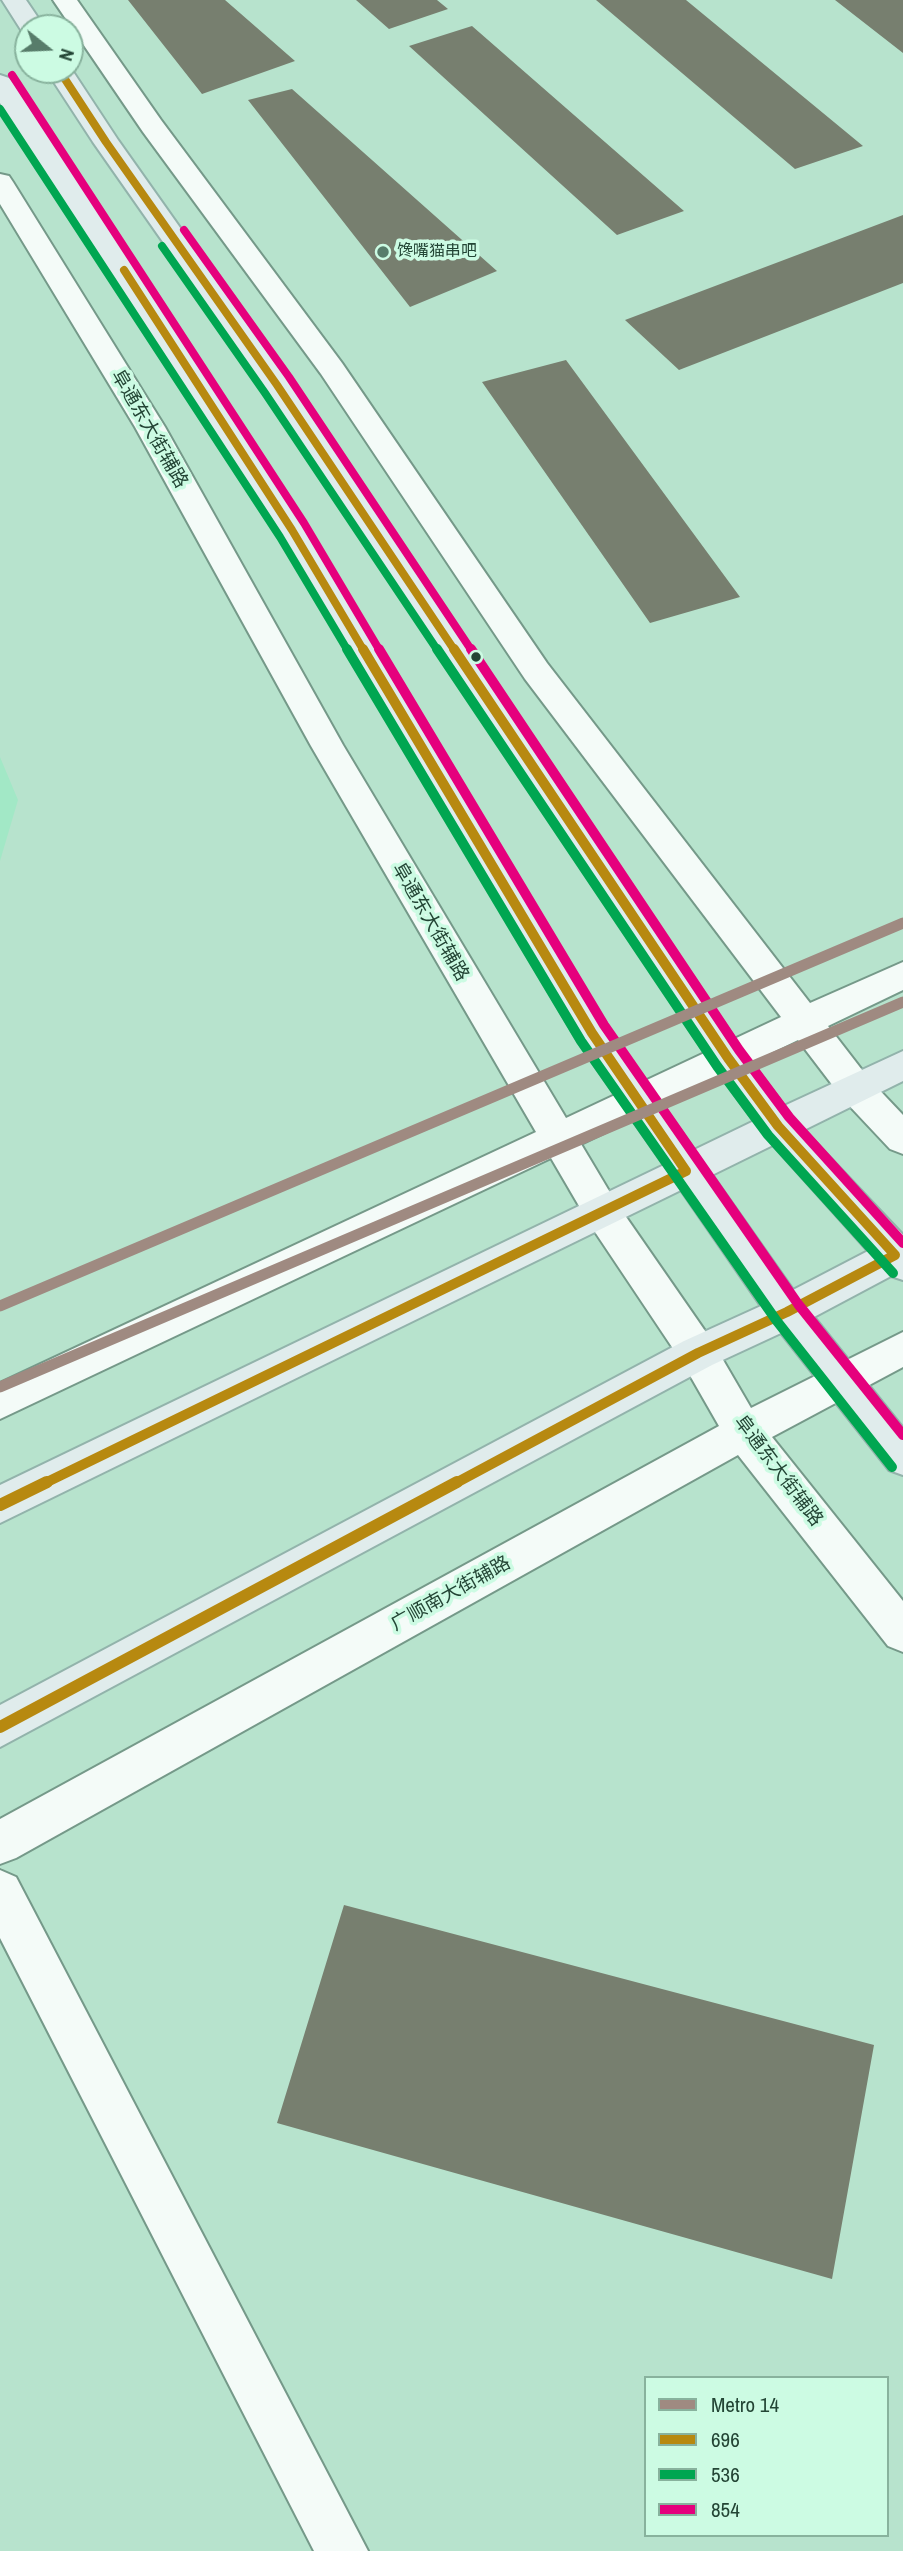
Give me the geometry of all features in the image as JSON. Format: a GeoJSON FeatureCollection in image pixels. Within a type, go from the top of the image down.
{"type":"FeatureCollection","features":[{"type":"Feature","properties":{"kind":"main road"},"geometry":{"type":"LineString","coordinates":[[0,83],[292,530],[592,1033],[787,1312],[903,1458]]}},
{"type":"Feature","properties":{"kind":"main road"},"geometry":{"type":"LineString","coordinates":[[0,1727],[698,1353],[900,1257],[778,1126],[728,1058],[277,385],[68,84]]}},
{"type":"Feature","properties":{"kind":"main road"},"geometry":{"type":"LineString","coordinates":[[0,1505],[903,1065]]}},
{"type":"Feature","properties":{"kind":"street"},"geometry":{"type":"LineString","coordinates":[[65,0],[152,126],[332,369],[536,671],[804,1023],[856,1089],[903,1139]]}},
{"type":"Feature","properties":{"kind":"street","name":"阜通东大街辅路"},"geometry":{"type":"LineString","coordinates":[[0,182],[150,427],[327,746],[602,1212],[698,1353],[744,1432],[903,1633]]}},
{"type":"Feature","properties":{"kind":"street"},"geometry":{"type":"LineString","coordinates":[[0,1402],[903,975]]}},
{"type":"Feature","properties":{"kind":"street","name":"广顺南大街辅路"},"geometry":{"type":"LineString","coordinates":[[0,1843],[744,1432],[903,1348]]}},
{"type":"Feature","properties":{"kind":"street"},"geometry":{"type":"LineString","coordinates":[[0,1892],[342,2551]]}},
{"type":"Feature","properties":{"kind":"shaded area"},"geometry":{"type":"Polygon","coordinates":[[[0,757],[18,800],[0,861],[0,757]]]}},
{"type":"Feature","properties":{"kind":"building"},"geometry":{"type":"Polygon","coordinates":[[[128,0],[225,0],[295,61],[202,94],[128,0]]]}},
{"type":"Feature","properties":{"kind":"building"},"geometry":{"type":"Polygon","coordinates":[[[356,0],[437,0],[448,9],[389,29],[356,0]]]}},
{"type":"Feature","properties":{"kind":"building"},"geometry":{"type":"Polygon","coordinates":[[[596,0],[686,0],[863,146],[795,169],[596,0]]]}},
{"type":"Feature","properties":{"kind":"building"},"geometry":{"type":"Polygon","coordinates":[[[835,0],[903,0],[903,53],[835,0]]]}},
{"type":"Feature","properties":{"kind":"building"},"geometry":{"type":"Polygon","coordinates":[[[472,26],[684,211],[617,235],[409,46],[472,26]]]}},
{"type":"Feature","properties":{"kind":"building"},"geometry":{"type":"Polygon","coordinates":[[[292,89],[497,271],[410,307],[248,100],[292,89]]]}},
{"type":"Feature","properties":{"kind":"building"},"geometry":{"type":"Polygon","coordinates":[[[903,215],[903,283],[679,370],[625,320],[903,215]]]}},
{"type":"Feature","properties":{"kind":"building"},"geometry":{"type":"Polygon","coordinates":[[[566,360],[740,597],[650,623],[482,382],[566,360]]]}},
{"type":"Feature","properties":{"kind":"building"},"geometry":{"type":"Polygon","coordinates":[[[344,1905],[874,2045],[832,2279],[277,2123],[344,1905]]]}},
{"type":"Feature","properties":{"kind":"metro line","name":"14"},"geometry":{"type":"LineString","coordinates":[[0,1306],[903,923]]}},
{"type":"Feature","properties":{"kind":"metro line","name":"14"},"geometry":{"type":"LineString","coordinates":[[0,1387],[903,1002]]}},
{"type":"Feature","properties":{"kind":"transit line","name":"854"},"geometry":{"type":"LineString","coordinates":[[12,75],[304,523],[604,1025],[798,1304],[903,1435]]}},
{"type":"Feature","properties":{"kind":"transit line","name":"696"},"geometry":{"type":"LineString","coordinates":[[0,1727],[698,1353],[787,1312],[895,1255],[778,1126],[728,1058],[277,385],[68,84]]}},
{"type":"Feature","properties":{"kind":"transit line","name":"536"},"geometry":{"type":"LineString","coordinates":[[0,109],[280,537],[581,1041],[776,1320],[892,1467]]}},
{"type":"Feature","properties":{"kind":"transit line","name":"854"},"geometry":{"type":"LineString","coordinates":[[184,230],[289,377],[739,1050],[789,1117],[903,1243]]}},
{"type":"Feature","properties":{"kind":"transit line","name":"536"},"geometry":{"type":"LineString","coordinates":[[162,246],[265,393],[717,1066],[768,1135],[893,1273]]}},
{"type":"Feature","properties":{"kind":"transit line","name":"696"},"geometry":{"type":"LineString","coordinates":[[0,1505],[686,1171],[592,1033],[292,530],[124,270]]}},
{"type":"Feature","properties":{"kind":"place","name":"馋嘴猫串吧"},"geometry":{"type":"Point","coordinates":[383,252]}}]}
